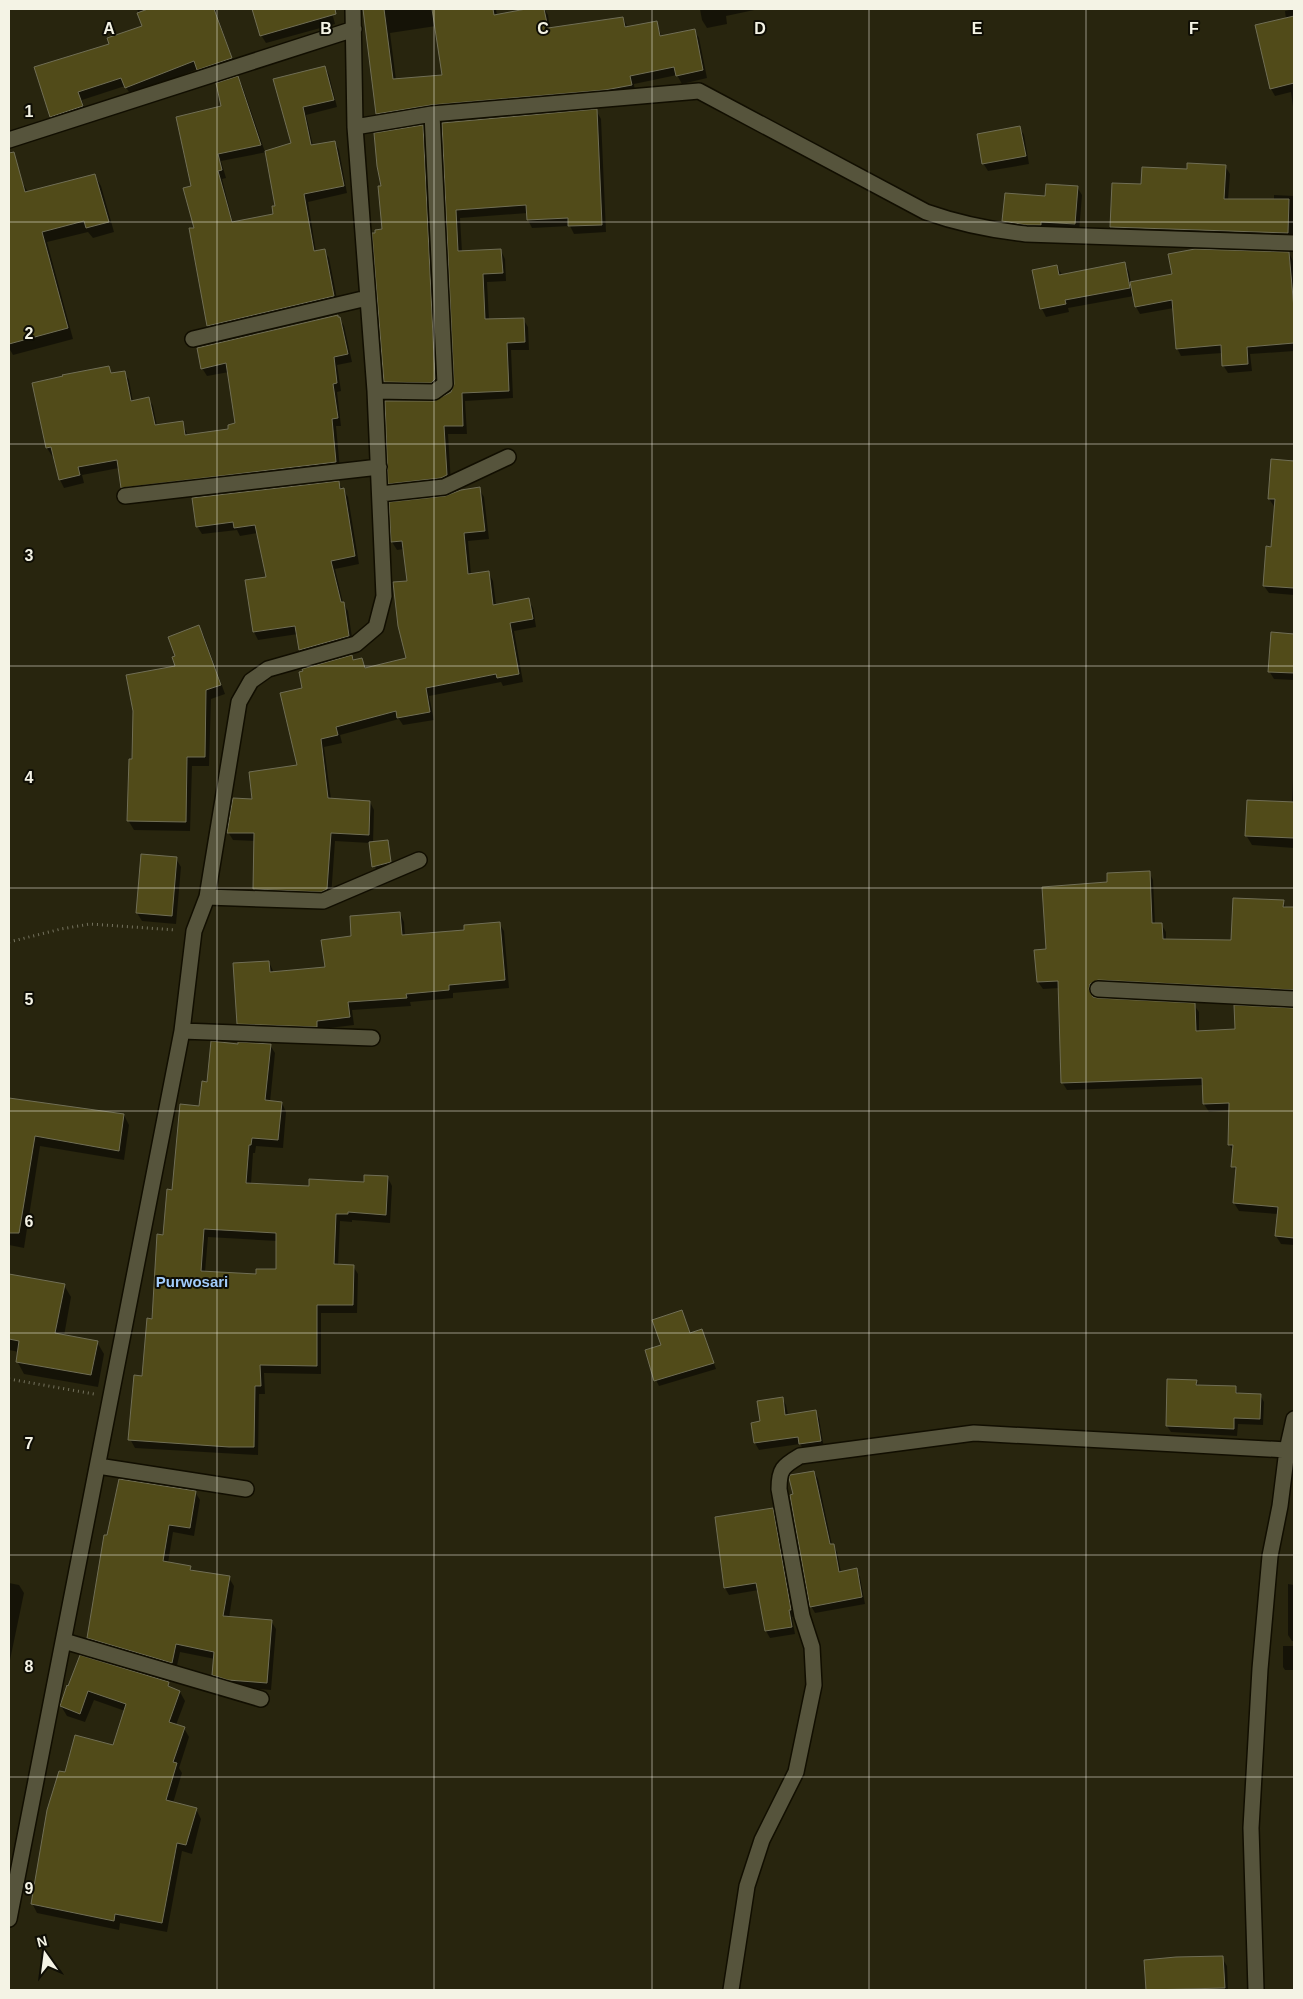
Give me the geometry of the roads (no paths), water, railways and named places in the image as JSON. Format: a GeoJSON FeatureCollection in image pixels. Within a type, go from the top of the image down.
{"type":"FeatureCollection","features":[{"type":"Feature","properties":{"kind":"street"},"geometry":{"type":"LineString","coordinates":[[9,1919],[98,1466],[109,1397],[182,1031],[194,931],[207,897],[239,702],[251,681],[268,669],[356,644],[376,627],[384,596],[375,392],[355,126],[352,9]]}},
{"type":"Feature","properties":{"kind":"street"},"geometry":{"type":"LineString","coordinates":[[9,140],[354,29]]}},
{"type":"Feature","properties":{"kind":"street"},"geometry":{"type":"LineString","coordinates":[[355,126],[432,114],[699,91],[926,212],[956,223],[986,230],[1026,234],[1294,243]]}},
{"type":"Feature","properties":{"kind":"street"},"geometry":{"type":"LineString","coordinates":[[375,392],[434,392],[445,384],[432,114]]}},
{"type":"Feature","properties":{"kind":"street"},"geometry":{"type":"LineString","coordinates":[[192,339],[367,298]]}},
{"type":"Feature","properties":{"kind":"street"},"geometry":{"type":"LineString","coordinates":[[380,494],[444,487],[508,457]]}},
{"type":"Feature","properties":{"kind":"street"},"geometry":{"type":"LineString","coordinates":[[125,496],[379,467]]}},
{"type":"Feature","properties":{"kind":"street"},"geometry":{"type":"LineString","coordinates":[[207,897],[323,901],[420,860]]}},
{"type":"Feature","properties":{"kind":"street"},"geometry":{"type":"LineString","coordinates":[[1098,989],[1294,999]]}},
{"type":"Feature","properties":{"kind":"street"},"geometry":{"type":"LineString","coordinates":[[182,1031],[372,1038]]}},
{"type":"Feature","properties":{"kind":"street"},"geometry":{"type":"LineString","coordinates":[[1256,1990],[1251,1828],[1260,1669],[1270,1556],[1280,1506],[1286,1450],[1294,1419]]}},
{"type":"Feature","properties":{"kind":"street"},"geometry":{"type":"LineString","coordinates":[[731,1990],[747,1886],[762,1840],[796,1772],[814,1684],[812,1647],[802,1616],[779,1490],[779,1474],[787,1463],[800,1456],[974,1432],[1286,1450]]}},
{"type":"Feature","properties":{"kind":"street"},"geometry":{"type":"LineString","coordinates":[[98,1466],[246,1489]]}},
{"type":"Feature","properties":{"kind":"street"},"geometry":{"type":"LineString","coordinates":[[64,1641],[261,1699]]}},
{"type":"Feature","properties":{"kind":"district","name":"Purwosari"},"geometry":{"type":"Point","coordinates":[192,1281]}}]}
